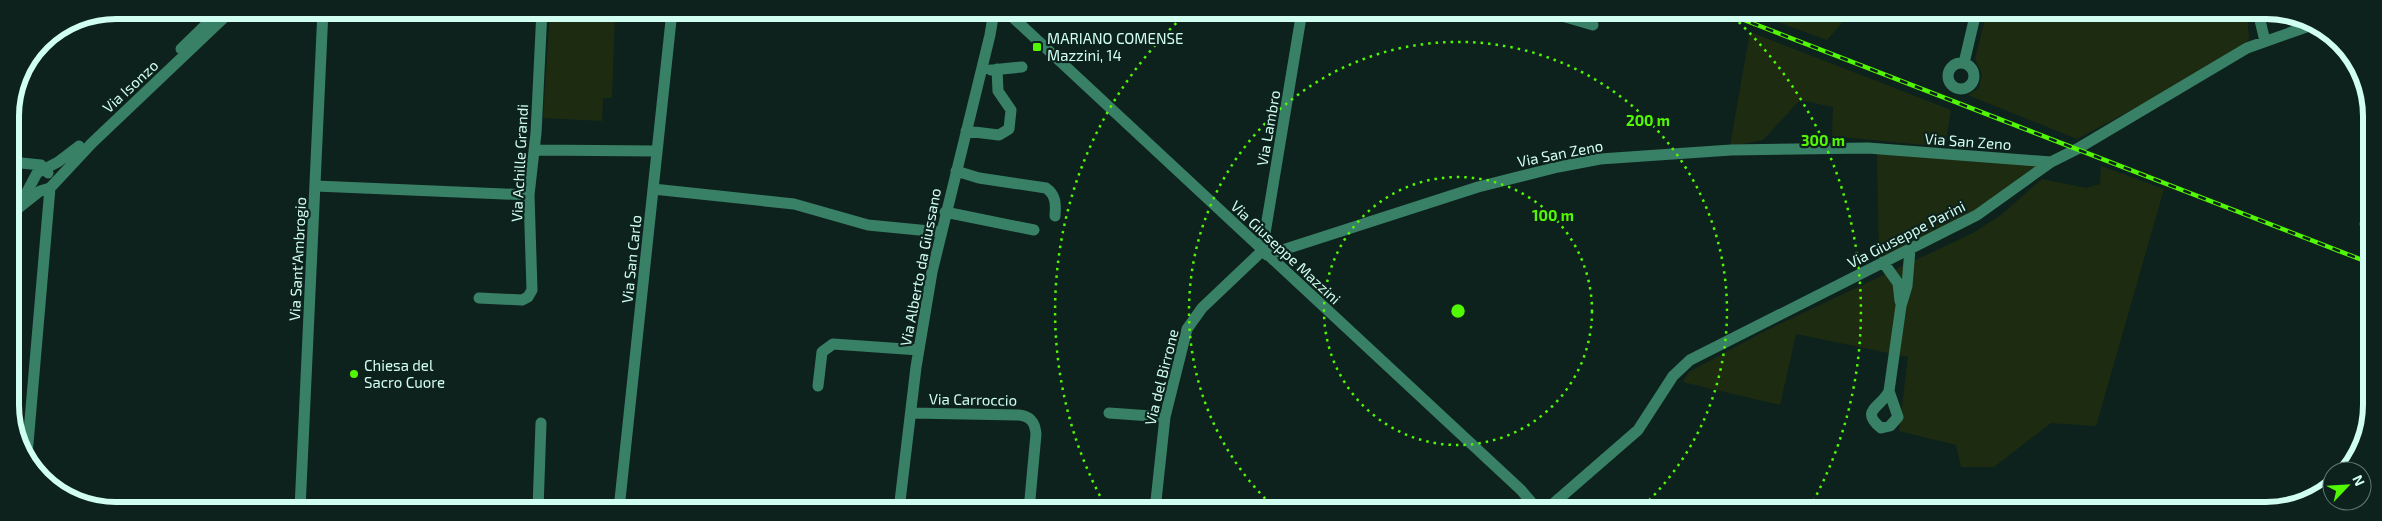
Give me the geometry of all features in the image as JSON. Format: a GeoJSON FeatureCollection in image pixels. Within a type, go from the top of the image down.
{"type":"FeatureCollection","features":[{"type":"Feature","properties":{"kind":"street","name":"Via Isonzo"},"geometry":{"type":"LineString","coordinates":[[19,206],[42,181],[212,19]]}},
{"type":"Feature","properties":{"kind":"street","name":"Via Isonzo"},"geometry":{"type":"LineString","coordinates":[[42,181],[92,143],[223,19]]}},
{"type":"Feature","properties":{"kind":"street","name":"Via Sant'Ambrogio"},"geometry":{"type":"LineString","coordinates":[[300,502],[323,19]]}},
{"type":"Feature","properties":{"kind":"street","name":"Via Achille Grandi"},"geometry":{"type":"LineString","coordinates":[[479,298],[522,300],[528,297],[531,292],[529,195],[534,150],[541,19]]}},
{"type":"Feature","properties":{"kind":"street","name":"Via San Carlo"},"geometry":{"type":"LineString","coordinates":[[621,502],[671,19]]}},
{"type":"Feature","properties":{"kind":"street","name":"Via Alberto da Giussano"},"geometry":{"type":"LineString","coordinates":[[900,502],[919,350],[940,232],[982,70],[993,19]]}},
{"type":"Feature","properties":{"kind":"street","name":"Via Alberto da Giussano"},"geometry":{"type":"LineString","coordinates":[[990,35],[995,25],[1002,19]]}},
{"type":"Feature","properties":{"kind":"street","name":"Via Giuseppe Mazzini"},"geometry":{"type":"LineString","coordinates":[[1013,19],[1514,484],[1531,502]]}},
{"type":"Feature","properties":{"kind":"street","name":"Via Lambro"},"geometry":{"type":"LineString","coordinates":[[1264,253],[1301,19]]}},
{"type":"Feature","properties":{"kind":"street"},"geometry":{"type":"LineString","coordinates":[[1572,19],[1593,25]]}},
{"type":"Feature","properties":{"kind":"street"},"geometry":{"type":"LineString","coordinates":[[1964,63],[1974,19]]}},
{"type":"Feature","properties":{"kind":"street"},"geometry":{"type":"LineString","coordinates":[[2260,19],[2265,41]]}},
{"type":"Feature","properties":{"kind":"street","name":"Via Giuseppe Parini"},"geometry":{"type":"LineString","coordinates":[[1555,502],[1638,430],[1671,379],[1684,364],[1988,209],[2051,162],[2077,149],[2247,48],[2306,27]]}},
{"type":"Feature","properties":{"kind":"street"},"geometry":{"type":"LineString","coordinates":[[982,70],[1022,67]]}},
{"type":"Feature","properties":{"kind":"street"},"geometry":{"type":"LineString","coordinates":[[966,131],[999,135],[1009,129],[1012,122],[1010,108],[998,91],[997,69]]}},
{"type":"Feature","properties":{"kind":"street","name":"Via San Zeno"},"geometry":{"type":"LineString","coordinates":[[1264,253],[1488,184],[1558,166],[1607,158],[1731,150],[1868,148],[2051,162]]}},
{"type":"Feature","properties":{"kind":"street"},"geometry":{"type":"LineString","coordinates":[[534,150],[657,151]]}},
{"type":"Feature","properties":{"kind":"street"},"geometry":{"type":"LineString","coordinates":[[19,163],[41,165],[48,215],[28,446]]}},
{"type":"Feature","properties":{"kind":"street"},"geometry":{"type":"LineString","coordinates":[[23,163],[42,181]]}},
{"type":"Feature","properties":{"kind":"street"},"geometry":{"type":"LineString","coordinates":[[956,171],[979,178],[1046,188],[1052,193],[1055,200],[1055,216]]}},
{"type":"Feature","properties":{"kind":"street"},"geometry":{"type":"LineString","coordinates":[[316,186],[529,195]]}},
{"type":"Feature","properties":{"kind":"street"},"geometry":{"type":"LineString","coordinates":[[653,189],[804,205],[868,225],[940,232]]}},
{"type":"Feature","properties":{"kind":"street"},"geometry":{"type":"LineString","coordinates":[[945,212],[1034,230]]}},
{"type":"Feature","properties":{"kind":"street"},"geometry":{"type":"LineString","coordinates":[[1888,391],[1901,306],[1907,286],[1910,249]]}},
{"type":"Feature","properties":{"kind":"street","name":"Via del Birrone"},"geometry":{"type":"LineString","coordinates":[[1156,502],[1165,417],[1181,346],[1190,323],[1202,308],[1264,253]]}},
{"type":"Feature","properties":{"kind":"street"},"geometry":{"type":"LineString","coordinates":[[1883,262],[1898,283],[1901,306]]}},
{"type":"Feature","properties":{"kind":"street"},"geometry":{"type":"LineString","coordinates":[[818,386],[822,352],[832,344],[919,350]]}},
{"type":"Feature","properties":{"kind":"street","name":"Via Carroccio"},"geometry":{"type":"LineString","coordinates":[[911,413],[1019,414],[1029,417],[1034,423],[1036,434],[1030,502]]}},
{"type":"Feature","properties":{"kind":"street"},"geometry":{"type":"LineString","coordinates":[[1109,413],[1165,417]]}},
{"type":"Feature","properties":{"kind":"street"},"geometry":{"type":"LineString","coordinates":[[538,502],[541,423]]}},
{"type":"Feature","properties":{"kind":"green space"},"geometry":{"type":"Polygon","coordinates":[[[549,19],[615,19],[612,98],[603,98],[602,121],[543,118],[549,19]]]}},
{"type":"Feature","properties":{"kind":"green space"},"geometry":{"type":"Polygon","coordinates":[[[1770,19],[1845,19],[1827,40],[1770,19]]]}},
{"type":"Feature","properties":{"kind":"green space"},"geometry":{"type":"Polygon","coordinates":[[[1985,19],[2248,19],[2249,40],[2197,75],[2077,139],[1968,95],[1979,88],[1982,74],[1975,59],[1985,19]]]}},
{"type":"Feature","properties":{"kind":"green space"},"geometry":{"type":"Polygon","coordinates":[[[1750,32],[1951,110],[1945,147],[1832,136],[1833,107],[1800,100],[1763,140],[1730,146],[1750,32]]]}},
{"type":"Feature","properties":{"kind":"green space"},"geometry":{"type":"Polygon","coordinates":[[[1877,153],[2039,166],[1985,207],[1879,261],[1877,153]]]}},
{"type":"Feature","properties":{"kind":"green space"},"geometry":{"type":"Polygon","coordinates":[[[2101,166],[2164,189],[2096,426],[2051,423],[1994,467],[1961,467],[1956,445],[1899,431],[1908,357],[1796,334],[1780,405],[1683,382],[1689,372],[1767,330],[1973,233],[2001,215],[2042,179],[2086,188],[2100,184],[2101,166]]]}},
{"type":"Feature","properties":{"kind":"railway"},"geometry":{"type":"LineString","coordinates":[[1742,19],[2363,260]]}},
{"type":"Feature","properties":{"kind":"place","name":"MARIANO COMENSE Mazzini, 14"},"geometry":{"type":"Point","coordinates":[1037,47]}},
{"type":"Feature","properties":{"kind":"place","name":"Chiesa del Sacro Cuore"},"geometry":{"type":"Point","coordinates":[354,374]}}]}
